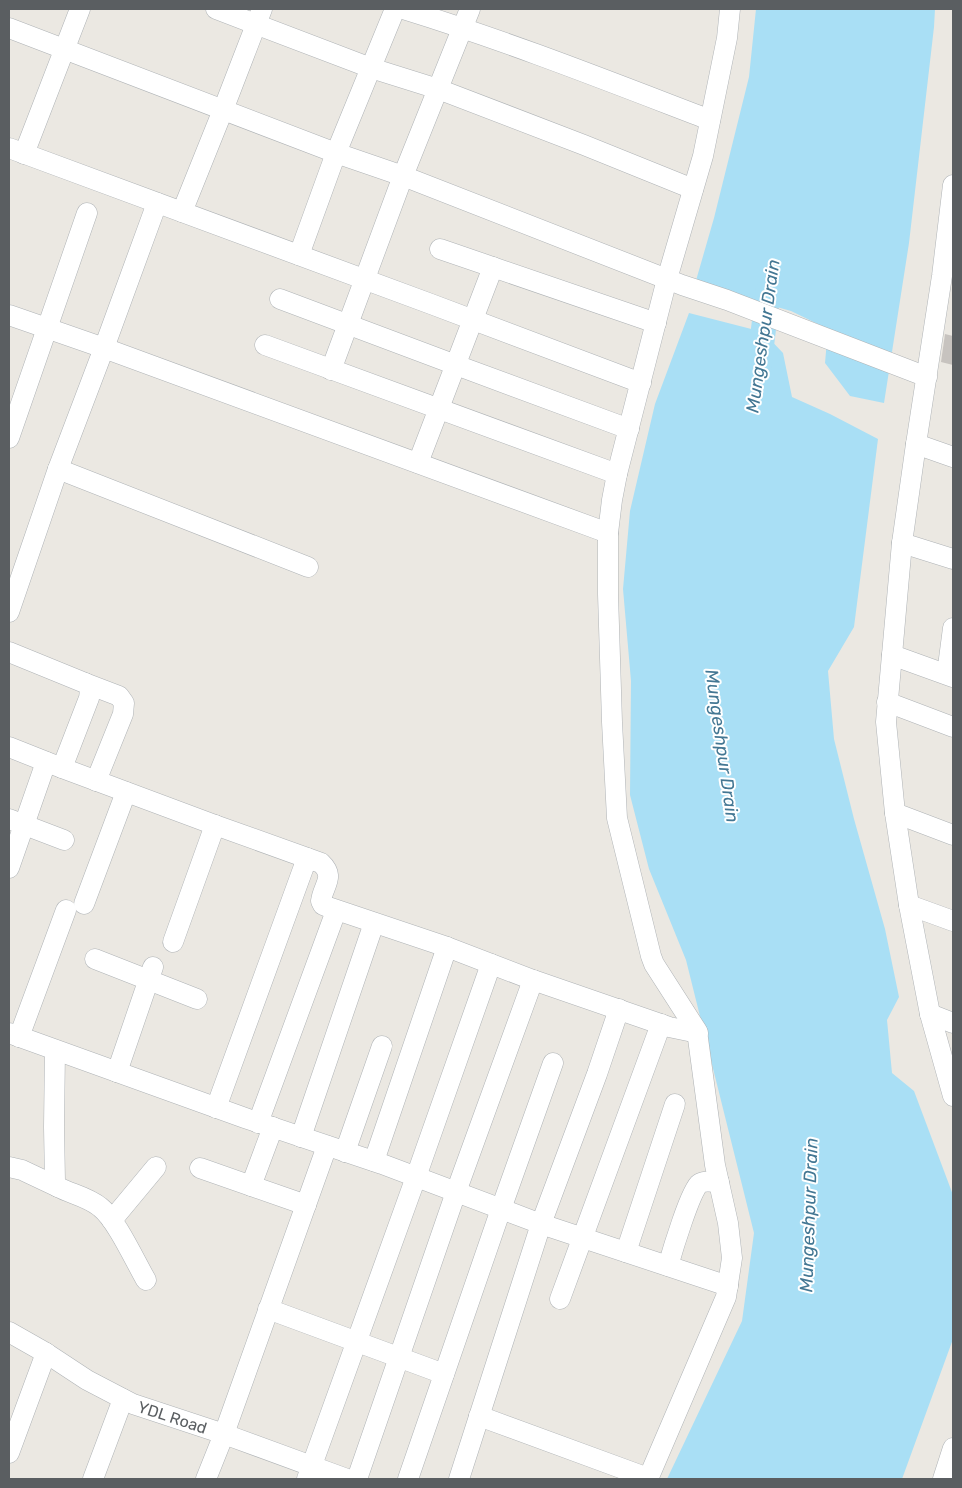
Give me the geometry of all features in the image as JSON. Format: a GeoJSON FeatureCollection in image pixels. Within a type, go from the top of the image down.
{"type":"FeatureCollection","features":[{"type":"Feature","properties":{"kind":"street"},"geometry":{"type":"LineString","coordinates":[[80,9],[65,49],[16,151],[641,383]]}},
{"type":"Feature","properties":{"kind":"street"},"geometry":{"type":"LineString","coordinates":[[216,9],[259,17],[371,68],[438,89],[693,189]]}},
{"type":"Feature","properties":{"kind":"street"},"geometry":{"type":"LineString","coordinates":[[299,256],[336,153],[395,9]]}},
{"type":"Feature","properties":{"kind":"street"},"geometry":{"type":"LineString","coordinates":[[403,9],[466,18],[710,120]]}},
{"type":"Feature","properties":{"kind":"street"},"geometry":{"type":"LineString","coordinates":[[479,1416],[648,1478],[724,1304],[728,1286],[731,1249],[728,1223],[715,1165],[698,1033],[654,964],[617,818],[612,722],[608,533],[612,500],[656,323],[675,282],[693,189],[703,156],[727,38],[730,9]]}},
{"type":"Feature","properties":{"kind":"street"},"geometry":{"type":"LineString","coordinates":[[182,212],[259,17]]}},
{"type":"Feature","properties":{"kind":"street"},"geometry":{"type":"LineString","coordinates":[[331,370],[403,176],[466,18]]}},
{"type":"Feature","properties":{"kind":"street"},"geometry":{"type":"LineString","coordinates":[[9,28],[336,153],[403,176],[675,282],[727,300],[927,377]]}},
{"type":"Feature","properties":{"kind":"street"},"geometry":{"type":"LineString","coordinates":[[953,185],[947,278],[927,377],[902,542],[886,722],[895,813],[909,905],[930,1014],[953,1096]]}},
{"type":"Feature","properties":{"kind":"street"},"geometry":{"type":"LineString","coordinates":[[9,612],[58,469],[157,203]]}},
{"type":"Feature","properties":{"kind":"street"},"geometry":{"type":"LineString","coordinates":[[9,438],[88,214]]}},
{"type":"Feature","properties":{"kind":"street"},"geometry":{"type":"LineString","coordinates":[[440,248],[656,323]]}},
{"type":"Feature","properties":{"kind":"street"},"geometry":{"type":"LineString","coordinates":[[418,463],[493,267]]}},
{"type":"Feature","properties":{"kind":"street"},"geometry":{"type":"LineString","coordinates":[[280,299],[629,429]]}},
{"type":"Feature","properties":{"kind":"street"},"geometry":{"type":"LineString","coordinates":[[9,315],[608,533]]}},
{"type":"Feature","properties":{"kind":"street"},"geometry":{"type":"LineString","coordinates":[[265,346],[618,474]]}},
{"type":"Feature","properties":{"kind":"street"},"geometry":{"type":"LineString","coordinates":[[916,444],[953,457]]}},
{"type":"Feature","properties":{"kind":"street"},"geometry":{"type":"LineString","coordinates":[[58,469],[308,567]]}},
{"type":"Feature","properties":{"kind":"street"},"geometry":{"type":"LineString","coordinates":[[902,542],[953,559]]}},
{"type":"Feature","properties":{"kind":"street"},"geometry":{"type":"LineString","coordinates":[[892,655],[950,675],[953,628]]}},
{"type":"Feature","properties":{"kind":"street"},"geometry":{"type":"LineString","coordinates":[[9,652],[119,696],[124,703],[123,714],[96,781]]}},
{"type":"Feature","properties":{"kind":"street"},"geometry":{"type":"LineString","coordinates":[[9,868],[16,822],[54,765],[89,698],[90,691],[86,683]]}},
{"type":"Feature","properties":{"kind":"street"},"geometry":{"type":"LineString","coordinates":[[887,702],[953,727]]}},
{"type":"Feature","properties":{"kind":"street"},"geometry":{"type":"LineString","coordinates":[[9,747],[215,826],[321,863],[327,869],[329,877],[321,901],[323,905],[336,911],[447,947],[533,980],[661,1024],[698,1033]]}},
{"type":"Feature","properties":{"kind":"street"},"geometry":{"type":"LineString","coordinates":[[126,792],[75,907],[14,1035],[216,1108],[374,1161],[501,1210],[728,1286]]}},
{"type":"Feature","properties":{"kind":"street"},"geometry":{"type":"LineString","coordinates":[[895,813],[953,835]]}},
{"type":"Feature","properties":{"kind":"street"},"geometry":{"type":"LineString","coordinates":[[16,822],[64,840]]}},
{"type":"Feature","properties":{"kind":"street"},"geometry":{"type":"LineString","coordinates":[[173,942],[215,826]]}},
{"type":"Feature","properties":{"kind":"street"},"geometry":{"type":"LineString","coordinates":[[216,1108],[307,858]]}},
{"type":"Feature","properties":{"kind":"street"},"geometry":{"type":"LineString","coordinates":[[909,905],[953,921]]}},
{"type":"Feature","properties":{"kind":"street"},"geometry":{"type":"LineString","coordinates":[[251,1186],[265,1125],[336,911]]}},
{"type":"Feature","properties":{"kind":"street"},"geometry":{"type":"LineString","coordinates":[[301,1137],[374,924]]}},
{"type":"Feature","properties":{"kind":"street"},"geometry":{"type":"LineString","coordinates":[[374,1161],[447,947]]}},
{"type":"Feature","properties":{"kind":"street"},"geometry":{"type":"LineString","coordinates":[[95,959],[151,974],[197,999]]}},
{"type":"Feature","properties":{"kind":"street"},"geometry":{"type":"LineString","coordinates":[[309,1473],[491,964]]}},
{"type":"Feature","properties":{"kind":"street"},"geometry":{"type":"LineString","coordinates":[[117,1072],[151,974]]}},
{"type":"Feature","properties":{"kind":"street"},"geometry":{"type":"LineString","coordinates":[[357,1479],[456,1192],[533,980]]}},
{"type":"Feature","properties":{"kind":"street"},"geometry":{"type":"LineString","coordinates":[[459,1479],[541,1224],[597,1074],[618,1009]]}},
{"type":"Feature","properties":{"kind":"street"},"geometry":{"type":"LineString","coordinates":[[930,1014],[953,1023]]}},
{"type":"Feature","properties":{"kind":"street"},"geometry":{"type":"LineString","coordinates":[[560,1299],[661,1024]]}},
{"type":"Feature","properties":{"kind":"street"},"geometry":{"type":"LineString","coordinates":[[206,1479],[306,1205],[336,1149],[382,1046]]}},
{"type":"Feature","properties":{"kind":"street"},"geometry":{"type":"LineString","coordinates":[[56,1050],[54,1127],[55,1182],[58,1186]]}},
{"type":"Feature","properties":{"kind":"street"},"geometry":{"type":"LineString","coordinates":[[408,1479],[553,1063]]}},
{"type":"Feature","properties":{"kind":"street"},"geometry":{"type":"LineString","coordinates":[[626,1252],[675,1104]]}},
{"type":"Feature","properties":{"kind":"street"},"geometry":{"type":"LineString","coordinates":[[9,1167],[22,1170],[89,1200],[100,1207],[112,1220],[146,1280]]}},
{"type":"Feature","properties":{"kind":"street"},"geometry":{"type":"LineString","coordinates":[[112,1220],[156,1167]]}},
{"type":"Feature","properties":{"kind":"street"},"geometry":{"type":"LineString","coordinates":[[200,1168],[306,1205]]}},
{"type":"Feature","properties":{"kind":"street"},"geometry":{"type":"LineString","coordinates":[[668,1266],[687,1206],[697,1185],[702,1182],[719,1182]]}},
{"type":"Feature","properties":{"kind":"street"},"geometry":{"type":"LineString","coordinates":[[268,1309],[444,1374]]}},
{"type":"Feature","properties":{"kind":"street","name":"YDL Road"},"geometry":{"type":"LineString","coordinates":[[9,1332],[46,1353],[87,1380],[133,1404],[224,1434],[309,1473],[346,1479]]}},
{"type":"Feature","properties":{"kind":"street"},"geometry":{"type":"LineString","coordinates":[[9,1453],[46,1353]]}},
{"type":"Feature","properties":{"kind":"street"},"geometry":{"type":"LineString","coordinates":[[93,1479],[123,1399]]}},
{"type":"Feature","properties":{"kind":"street"},"geometry":{"type":"LineString","coordinates":[[943,1479],[953,1448]]}},
{"type":"Feature","properties":{"kind":"water"},"geometry":{"type":"Polygon","coordinates":[[[756,9],[935,9],[909,243],[884,403],[850,396],[825,363],[828,329],[791,311],[695,284],[714,218],[749,77],[756,9]]]}},
{"type":"Feature","properties":{"kind":"water"},"geometry":{"type":"Polygon","coordinates":[[[689,313],[763,332],[783,353],[792,397],[878,439],[854,627],[828,671],[834,739],[885,929],[899,997],[887,1020],[892,1073],[914,1091],[953,1195],[953,1339],[902,1479],[667,1479],[742,1321],[754,1233],[686,960],[649,869],[630,795],[631,681],[623,589],[630,511],[655,404],[689,313]]]}},
{"type":"Feature","properties":{"kind":"building"},"geometry":{"type":"Polygon","coordinates":[[[945,334],[953,336],[953,365],[941,362],[945,334]]]}},
{"type":"Feature","properties":{"kind":"waterway","name":"Mungeshpur Drain"},"geometry":{"type":"LineString","coordinates":[[759,366],[768,292]]}}]}
